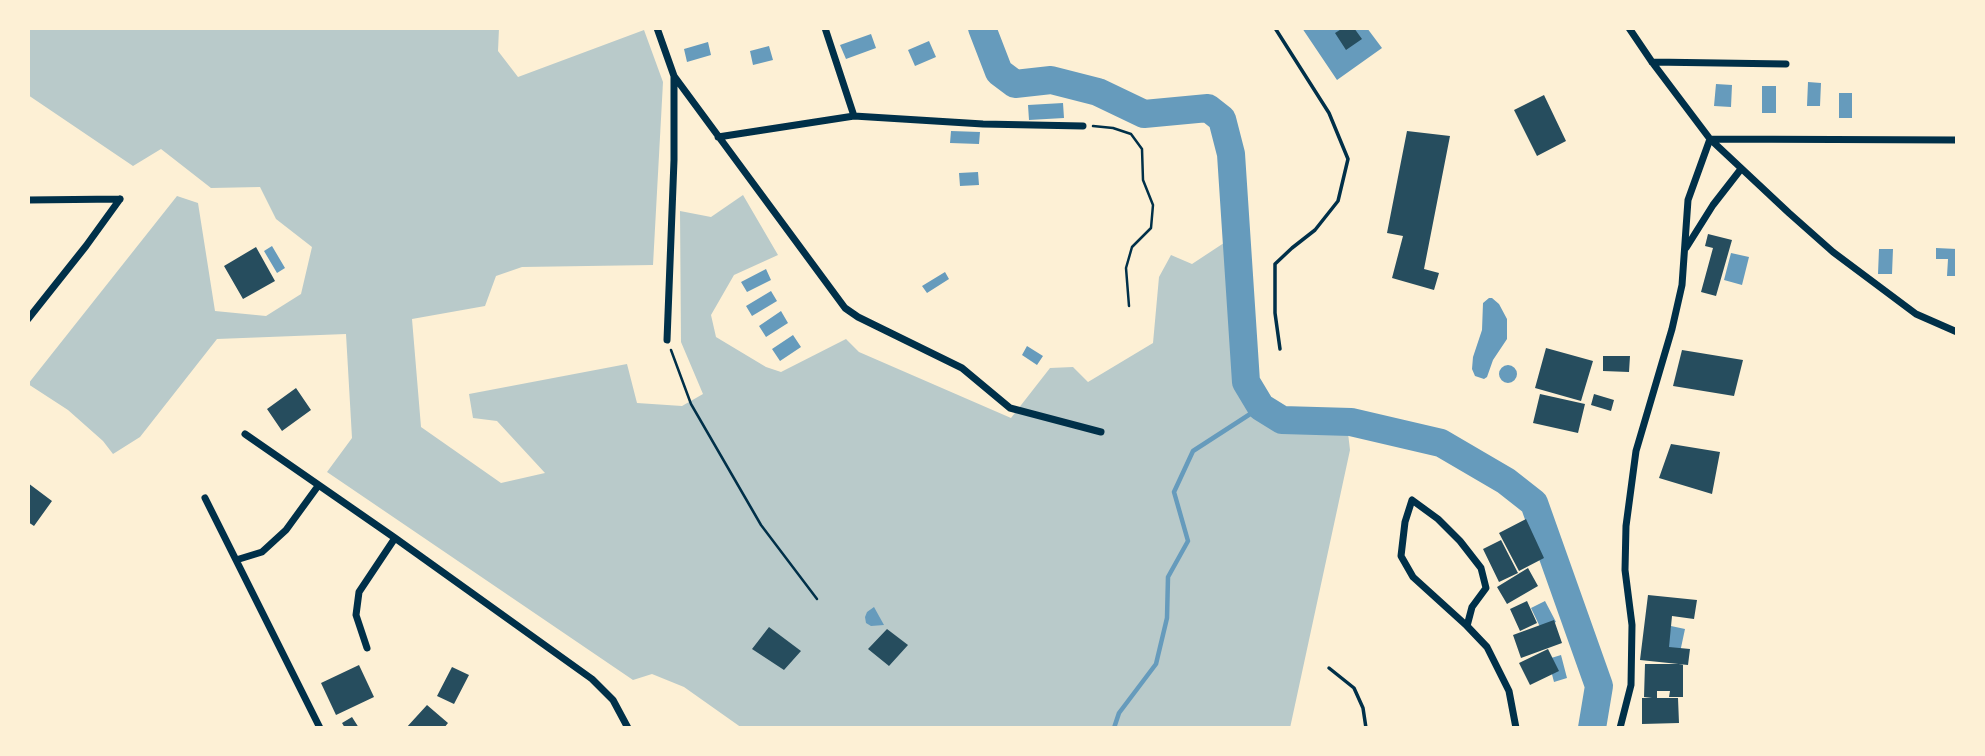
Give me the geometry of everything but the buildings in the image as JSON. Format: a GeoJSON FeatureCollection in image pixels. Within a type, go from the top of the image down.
{"type":"FeatureCollection","features":[{"type":"Feature","properties":{"kind":"street"},"geometry":{"type":"LineString","coordinates":[[657,28],[674,76],[845,308],[962,368],[1010,408],[1101,432]]}},
{"type":"Feature","properties":{"kind":"street"},"geometry":{"type":"LineString","coordinates":[[825,28],[854,116]]}},
{"type":"Feature","properties":{"kind":"street"},"geometry":{"type":"LineString","coordinates":[[1629,28],[1710,139],[1741,169],[1833,252],[1874,284],[1916,314],[1957,332]]}},
{"type":"Feature","properties":{"kind":"street"},"geometry":{"type":"LineString","coordinates":[[1652,62],[1786,64]]}},
{"type":"Feature","properties":{"kind":"street"},"geometry":{"type":"LineString","coordinates":[[667,340],[674,160],[674,76]]}},
{"type":"Feature","properties":{"kind":"street"},"geometry":{"type":"LineString","coordinates":[[718,137],[854,116],[983,124],[1083,126]]}},
{"type":"Feature","properties":{"kind":"street"},"geometry":{"type":"LineString","coordinates":[[1710,139],[1957,141]]}},
{"type":"Feature","properties":{"kind":"street"},"geometry":{"type":"LineString","coordinates":[[1620,728],[1631,685],[1632,625],[1625,570],[1626,526],[1634,463],[1682,285],[1688,200],[1710,139]]}},
{"type":"Feature","properties":{"kind":"street"},"geometry":{"type":"LineString","coordinates":[[1685,248],[1741,169]]}},
{"type":"Feature","properties":{"kind":"street"},"geometry":{"type":"LineString","coordinates":[[28,200],[120,199],[28,319]]}},
{"type":"Feature","properties":{"kind":"street"},"geometry":{"type":"LineString","coordinates":[[245,435],[592,678],[613,700],[628,728]]}},
{"type":"Feature","properties":{"kind":"street"},"geometry":{"type":"LineString","coordinates":[[236,560],[262,552],[286,530],[317,486]]}},
{"type":"Feature","properties":{"kind":"street"},"geometry":{"type":"LineString","coordinates":[[205,498],[320,728]]}},
{"type":"Feature","properties":{"kind":"street"},"geometry":{"type":"LineString","coordinates":[[1467,625],[1472,607],[1486,588],[1481,568],[1438,519],[1412,500],[1405,522],[1401,556],[1413,577],[1487,646],[1509,691],[1516,728]]}},
{"type":"Feature","properties":{"kind":"street"},"geometry":{"type":"LineString","coordinates":[[367,648],[356,615],[359,592],[395,538]]}},
{"type":"Feature","properties":{"kind":"lane"},"geometry":{"type":"LineString","coordinates":[[1275,28],[1329,113],[1349,159],[1338,201],[1315,230],[1275,264],[1275,313],[1280,349]]}},
{"type":"Feature","properties":{"kind":"lane"},"geometry":{"type":"LineString","coordinates":[[1329,668],[1354,688],[1363,708],[1366,728]]}},
{"type":"Feature","properties":{"kind":"path"},"geometry":{"type":"LineString","coordinates":[[1083,126],[1113,128],[1131,134],[1142,149],[1143,180],[1153,205],[1151,228],[1132,247],[1126,268],[1129,306]]}},
{"type":"Feature","properties":{"kind":"path"},"geometry":{"type":"LineString","coordinates":[[667,340],[691,404],[761,525],[817,599]]}},
{"type":"Feature","properties":{"kind":"shaded area"},"geometry":{"type":"Polygon","coordinates":[[[28,28],[499,28],[498,51],[518,77],[644,30],[663,82],[653,265],[522,267],[496,276],[485,306],[412,319],[421,427],[501,483],[545,473],[497,421],[473,418],[469,394],[627,364],[637,403],[682,406],[703,394],[681,342],[680,211],[711,217],[743,195],[778,255],[734,275],[711,315],[716,337],[766,367],[781,372],[846,339],[859,352],[1011,418],[1050,368],[1073,367],[1088,382],[1153,343],[1159,277],[1171,255],[1192,264],[1236,235],[1246,382],[1261,408],[1282,421],[1348,433],[1350,450],[1290,728],[742,728],[684,687],[652,674],[633,680],[327,472],[352,438],[346,334],[217,339],[140,437],[113,454],[103,441],[68,410],[28,384],[177,196],[198,203],[215,311],[266,316],[301,294],[312,247],[276,219],[260,187],[211,188],[161,149],[133,166],[28,95],[28,28]]]}},
{"type":"Feature","properties":{"kind":"water"},"geometry":{"type":"Polygon","coordinates":[[[1302,28],[1367,28],[1382,48],[1337,80],[1302,28]]]}},
{"type":"Feature","properties":{"kind":"water"},"geometry":{"type":"Polygon","coordinates":[[[871,34],[876,48],[846,59],[840,45],[871,34]]]}},
{"type":"Feature","properties":{"kind":"water"},"geometry":{"type":"Polygon","coordinates":[[[929,41],[936,57],[915,66],[908,50],[929,41]]]}},
{"type":"Feature","properties":{"kind":"water"},"geometry":{"type":"Polygon","coordinates":[[[708,42],[711,55],[687,62],[684,49],[708,42]]]}},
{"type":"Feature","properties":{"kind":"water"},"geometry":{"type":"Polygon","coordinates":[[[769,46],[773,60],[753,65],[750,51],[769,46]]]}},
{"type":"Feature","properties":{"kind":"water"},"geometry":{"type":"Polygon","coordinates":[[[1808,82],[1821,83],[1820,106],[1807,106],[1808,82]]]}},
{"type":"Feature","properties":{"kind":"water"},"geometry":{"type":"Polygon","coordinates":[[[1716,84],[1732,85],[1731,107],[1714,106],[1716,84]]]}},
{"type":"Feature","properties":{"kind":"water"},"geometry":{"type":"Polygon","coordinates":[[[1762,86],[1776,86],[1776,113],[1762,113],[1762,86]]]}},
{"type":"Feature","properties":{"kind":"water"},"geometry":{"type":"Polygon","coordinates":[[[1839,93],[1852,93],[1852,118],[1839,118],[1839,93]]]}},
{"type":"Feature","properties":{"kind":"water"},"geometry":{"type":"Polygon","coordinates":[[[1063,103],[1064,118],[1029,120],[1028,105],[1063,103]]]}},
{"type":"Feature","properties":{"kind":"water"},"geometry":{"type":"Polygon","coordinates":[[[951,131],[980,132],[979,144],[950,143],[951,131]]]}},
{"type":"Feature","properties":{"kind":"water"},"geometry":{"type":"Polygon","coordinates":[[[978,172],[979,185],[960,186],[959,173],[978,172]]]}},
{"type":"Feature","properties":{"kind":"water"},"geometry":{"type":"Polygon","coordinates":[[[272,246],[285,268],[277,273],[264,251],[272,246]]]}},
{"type":"Feature","properties":{"kind":"water"},"geometry":{"type":"Polygon","coordinates":[[[1936,248],[1957,249],[1957,276],[1947,276],[1948,259],[1936,259],[1936,248]]]}},
{"type":"Feature","properties":{"kind":"water"},"geometry":{"type":"Polygon","coordinates":[[[1879,249],[1893,249],[1892,274],[1878,274],[1879,249]]]}},
{"type":"Feature","properties":{"kind":"water"},"geometry":{"type":"Polygon","coordinates":[[[1731,253],[1749,257],[1742,285],[1724,280],[1731,253]]]}},
{"type":"Feature","properties":{"kind":"water"},"geometry":{"type":"Polygon","coordinates":[[[766,269],[771,280],[747,292],[741,282],[766,269]]]}},
{"type":"Feature","properties":{"kind":"water"},"geometry":{"type":"Polygon","coordinates":[[[945,272],[949,279],[927,293],[922,286],[945,272]]]}},
{"type":"Feature","properties":{"kind":"water"},"geometry":{"type":"Polygon","coordinates":[[[771,291],[777,301],[752,316],[746,306],[771,291]]]}},
{"type":"Feature","properties":{"kind":"water"},"geometry":{"type":"Polygon","coordinates":[[[1489,298],[1499,304],[1507,319],[1507,339],[1484,379],[1475,376],[1472,369],[1482,330],[1483,303],[1489,298]]]}},
{"type":"Feature","properties":{"kind":"water"},"geometry":{"type":"Polygon","coordinates":[[[781,311],[788,323],[766,337],[759,326],[781,311]]]}},
{"type":"Feature","properties":{"kind":"water"},"geometry":{"type":"Polygon","coordinates":[[[793,335],[801,347],[780,361],[772,349],[793,335]]]}},
{"type":"Feature","properties":{"kind":"water"},"geometry":{"type":"Polygon","coordinates":[[[1027,346],[1043,356],[1037,365],[1022,355],[1027,346]]]}},
{"type":"Feature","properties":{"kind":"water"},"geometry":{"type":"Polygon","coordinates":[[[1508,365],[1514,368],[1517,374],[1514,380],[1508,383],[1502,380],[1499,374],[1502,368],[1508,365]]]}},
{"type":"Feature","properties":{"kind":"water"},"geometry":{"type":"Polygon","coordinates":[[[1545,601],[1556,622],[1541,629],[1531,608],[1545,601]]]}},
{"type":"Feature","properties":{"kind":"water"},"geometry":{"type":"Polygon","coordinates":[[[874,607],[884,625],[871,626],[866,623],[867,612],[874,607]]]}},
{"type":"Feature","properties":{"kind":"water"},"geometry":{"type":"Polygon","coordinates":[[[1671,626],[1685,629],[1679,657],[1665,653],[1671,626]]]}},
{"type":"Feature","properties":{"kind":"water"},"geometry":{"type":"Polygon","coordinates":[[[1561,655],[1567,678],[1554,682],[1548,659],[1561,655]]]}},
{"type":"Feature","properties":{"kind":"waterway"},"geometry":{"type":"LineString","coordinates":[[982,28],[999,72],[1015,84],[1051,80],[1098,92],[1144,114],[1208,108],[1222,119],[1231,154],[1246,382],[1261,407],[1282,420],[1351,422],[1441,443],[1506,481],[1534,503],[1599,686],[1592,728]]}},
{"type":"Feature","properties":{"kind":"waterway"},"geometry":{"type":"LineString","coordinates":[[1114,728],[1119,713],[1156,664],[1167,618],[1168,577],[1188,541],[1174,492],[1193,451],[1261,407]]}}]}
